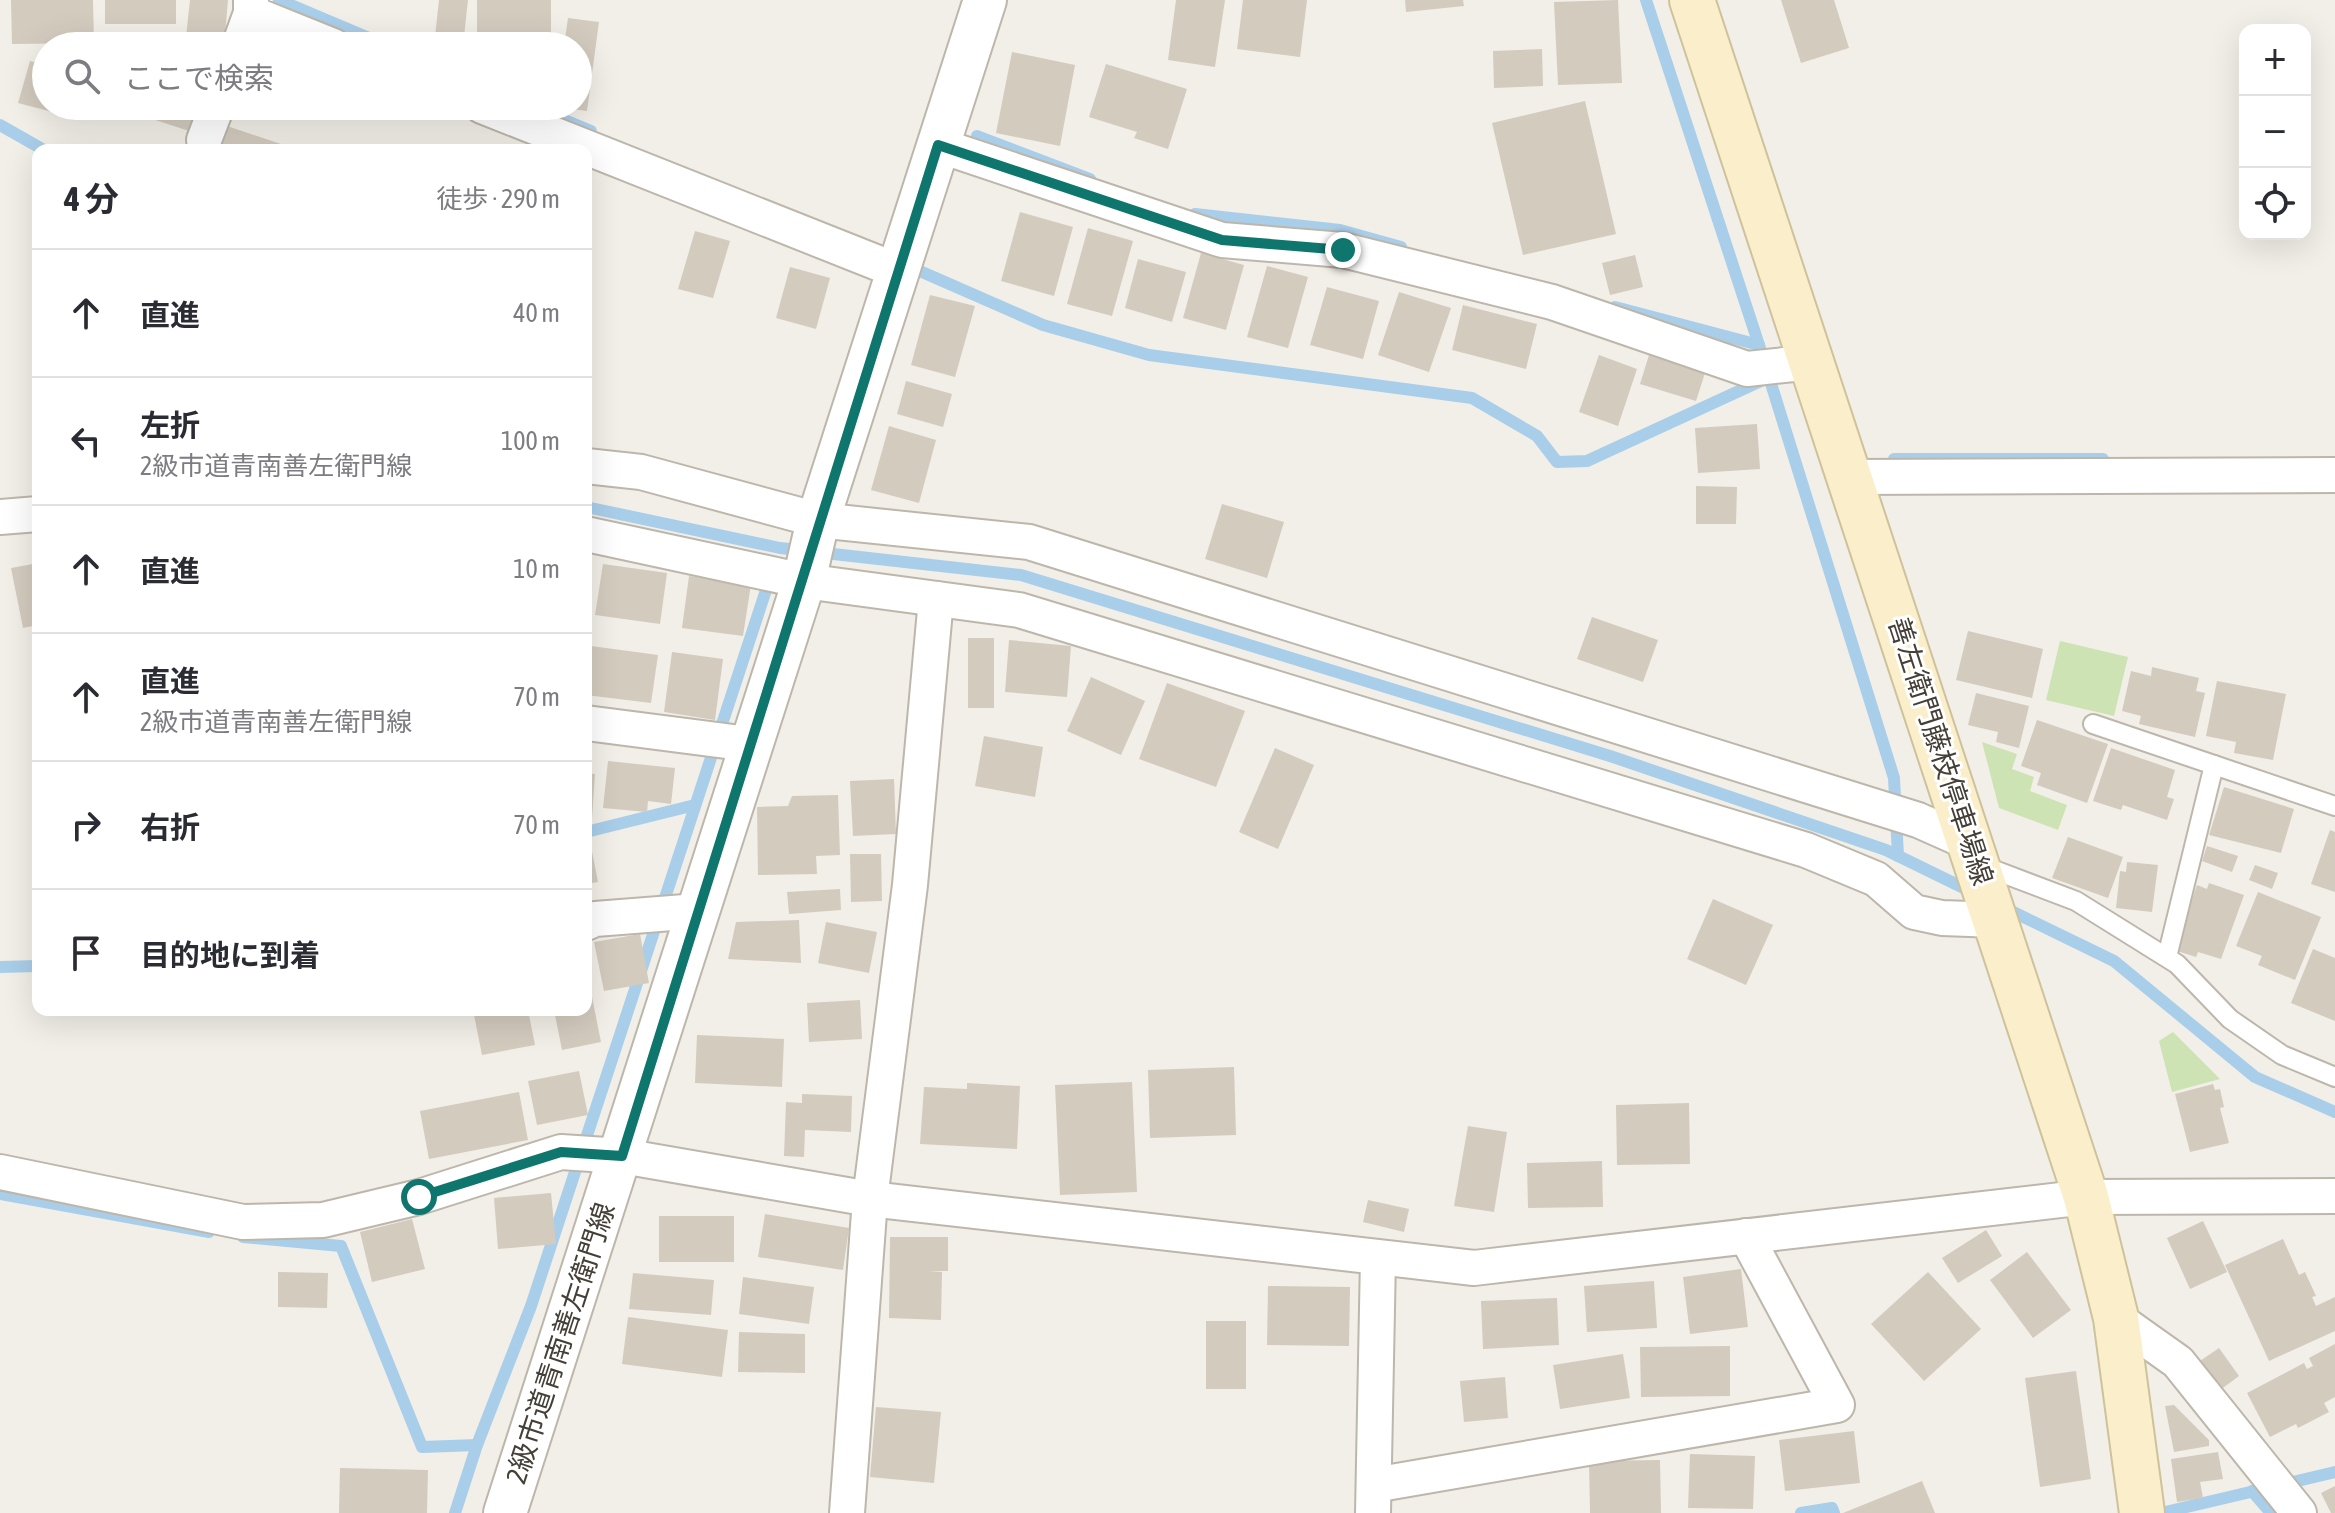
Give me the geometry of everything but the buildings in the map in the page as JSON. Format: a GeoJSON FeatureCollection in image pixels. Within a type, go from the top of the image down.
{"type":"FeatureCollection","features":[{"type":"Feature","properties":{"kind":"main road","name":"善左衛門藤枝停車場線"},"geometry":{"type":"LineString","coordinates":[[1692,0],[1987,886],[2086,1197],[2116,1318],[2142,1507]]}},
{"type":"Feature","properties":{"kind":"street"},"geometry":{"type":"LineString","coordinates":[[818,523],[985,0]]}},
{"type":"Feature","properties":{"kind":"street"},"geometry":{"type":"LineString","coordinates":[[243,32],[251,6],[304,32]]}},
{"type":"Feature","properties":{"kind":"street"},"geometry":{"type":"LineString","coordinates":[[204,140],[212,120]]}},
{"type":"Feature","properties":{"kind":"street"},"geometry":{"type":"LineString","coordinates":[[517,120],[578,144]]}},
{"type":"Feature","properties":{"kind":"street"},"geometry":{"type":"LineString","coordinates":[[938,145],[1222,240],[1358,253],[1552,302],[1747,369],[1813,362]]}},
{"type":"Feature","properties":{"kind":"street"},"geometry":{"type":"LineString","coordinates":[[592,150],[898,271]]}},
{"type":"Feature","properties":{"kind":"street"},"geometry":{"type":"LineString","coordinates":[[592,467],[641,472],[818,523],[1029,542],[1918,820],[1987,886],[1942,918],[1914,912],[1876,879],[1806,850],[1019,610],[804,580],[592,535]]}},
{"type":"Feature","properties":{"kind":"street"},"geometry":{"type":"LineString","coordinates":[[1851,477],[2335,475]]}},
{"type":"Feature","properties":{"kind":"street"},"geometry":{"type":"LineString","coordinates":[[0,517],[32,514]]}},
{"type":"Feature","properties":{"kind":"street","name":"2級市道青南善左衛門線"},"geometry":{"type":"LineString","coordinates":[[505,1513],[622,1156],[749,744],[804,580],[818,523]]}},
{"type":"Feature","properties":{"kind":"street"},"geometry":{"type":"LineString","coordinates":[[847,1513],[870,1199],[910,885],[936,599]]}},
{"type":"Feature","properties":{"kind":"street"},"geometry":{"type":"LineString","coordinates":[[592,724],[749,744]]}},
{"type":"Feature","properties":{"kind":"street"},"geometry":{"type":"LineString","coordinates":[[592,920],[698,911]]}},
{"type":"Feature","properties":{"kind":"street"},"geometry":{"type":"LineString","coordinates":[[0,1172],[243,1222],[323,1220],[419,1197],[561,1152],[622,1156],[870,1199],[1474,1268],[2086,1197],[2335,1196]]}},
{"type":"Feature","properties":{"kind":"street"},"geometry":{"type":"LineString","coordinates":[[1378,1258],[1373,1499],[1837,1405],[1746,1236]]}},
{"type":"Feature","properties":{"kind":"street"},"geometry":{"type":"LineString","coordinates":[[2116,1318],[2178,1362],[2284,1494]]}},
{"type":"Feature","properties":{"kind":"lane"},"geometry":{"type":"LineString","coordinates":[[2093,724],[2335,806]]}},
{"type":"Feature","properties":{"kind":"lane"},"geometry":{"type":"LineString","coordinates":[[2167,957],[2214,765]]}},
{"type":"Feature","properties":{"kind":"lane"},"geometry":{"type":"LineString","coordinates":[[1987,886],[2033,885],[2076,901],[2167,957],[2230,1019],[2282,1055],[2335,1077]]}},
{"type":"Feature","properties":{"kind":"green space"},"geometry":{"type":"Polygon","coordinates":[[[2060,641],[2128,657],[2114,716],[2046,700],[2060,641]]]}},
{"type":"Feature","properties":{"kind":"green space"},"geometry":{"type":"Polygon","coordinates":[[[1982,742],[2017,754],[2012,769],[2034,777],[2030,791],[2067,805],[2058,830],[1999,808],[1982,742]]]}},
{"type":"Feature","properties":{"kind":"green space"},"geometry":{"type":"Polygon","coordinates":[[[2173,1032],[2220,1079],[2172,1092],[2159,1041],[2173,1032]]]}},
{"type":"Feature","properties":{"kind":"waterway"},"geometry":{"type":"LineString","coordinates":[[279,0],[355,32]]}},
{"type":"Feature","properties":{"kind":"waterway"},"geometry":{"type":"LineString","coordinates":[[1646,0],[1759,345]]}},
{"type":"Feature","properties":{"kind":"waterway"},"geometry":{"type":"LineString","coordinates":[[565,120],[591,131]]}},
{"type":"Feature","properties":{"kind":"waterway"},"geometry":{"type":"LineString","coordinates":[[0,125],[33,144]]}},
{"type":"Feature","properties":{"kind":"waterway"},"geometry":{"type":"LineString","coordinates":[[977,136],[1090,179]]}},
{"type":"Feature","properties":{"kind":"waterway"},"geometry":{"type":"LineString","coordinates":[[1195,214],[1340,230],[1401,247]]}},
{"type":"Feature","properties":{"kind":"waterway"},"geometry":{"type":"LineString","coordinates":[[906,265],[1043,325],[1149,355],[1472,398],[1537,436],[1557,462],[1587,461],[1763,380]]}},
{"type":"Feature","properties":{"kind":"waterway"},"geometry":{"type":"LineString","coordinates":[[1615,307],[1759,345],[1894,778],[1898,856]]}},
{"type":"Feature","properties":{"kind":"waterway"},"geometry":{"type":"LineString","coordinates":[[1894,459],[2103,459]]}},
{"type":"Feature","properties":{"kind":"waterway"},"geometry":{"type":"LineString","coordinates":[[592,508],[780,548],[1021,575],[1610,756],[1886,850],[1972,892]]}},
{"type":"Feature","properties":{"kind":"waterway"},"geometry":{"type":"LineString","coordinates":[[455,1513],[477,1445],[531,1306],[770,578]]}},
{"type":"Feature","properties":{"kind":"waterway"},"geometry":{"type":"LineString","coordinates":[[592,831],[695,805]]}},
{"type":"Feature","properties":{"kind":"waterway"},"geometry":{"type":"LineString","coordinates":[[2003,907],[2114,961],[2255,1077],[2335,1112]]}},
{"type":"Feature","properties":{"kind":"waterway"},"geometry":{"type":"LineString","coordinates":[[0,967],[32,966]]}},
{"type":"Feature","properties":{"kind":"waterway"},"geometry":{"type":"LineString","coordinates":[[0,1194],[209,1232]]}},
{"type":"Feature","properties":{"kind":"waterway"},"geometry":{"type":"LineString","coordinates":[[243,1237],[341,1246],[422,1447],[477,1445]]}},
{"type":"Feature","properties":{"kind":"waterway"},"geometry":{"type":"LineString","coordinates":[[2161,1513],[2335,1472]]}},
{"type":"Feature","properties":{"kind":"waterway"},"geometry":{"type":"LineString","coordinates":[[2252,1491],[2271,1513]]}},
{"type":"Feature","properties":{"kind":"waterway"},"geometry":{"type":"LineString","coordinates":[[1801,1513],[1832,1508],[1834,1513]]}},
{"type":"Feature","properties":{"kind":"route"},"geometry":{"type":"LineString","coordinates":[[419,1197],[561,1152],[622,1156],[749,744],[804,581],[818,520],[938,145],[1222,240],[1343,250]]}}]}
